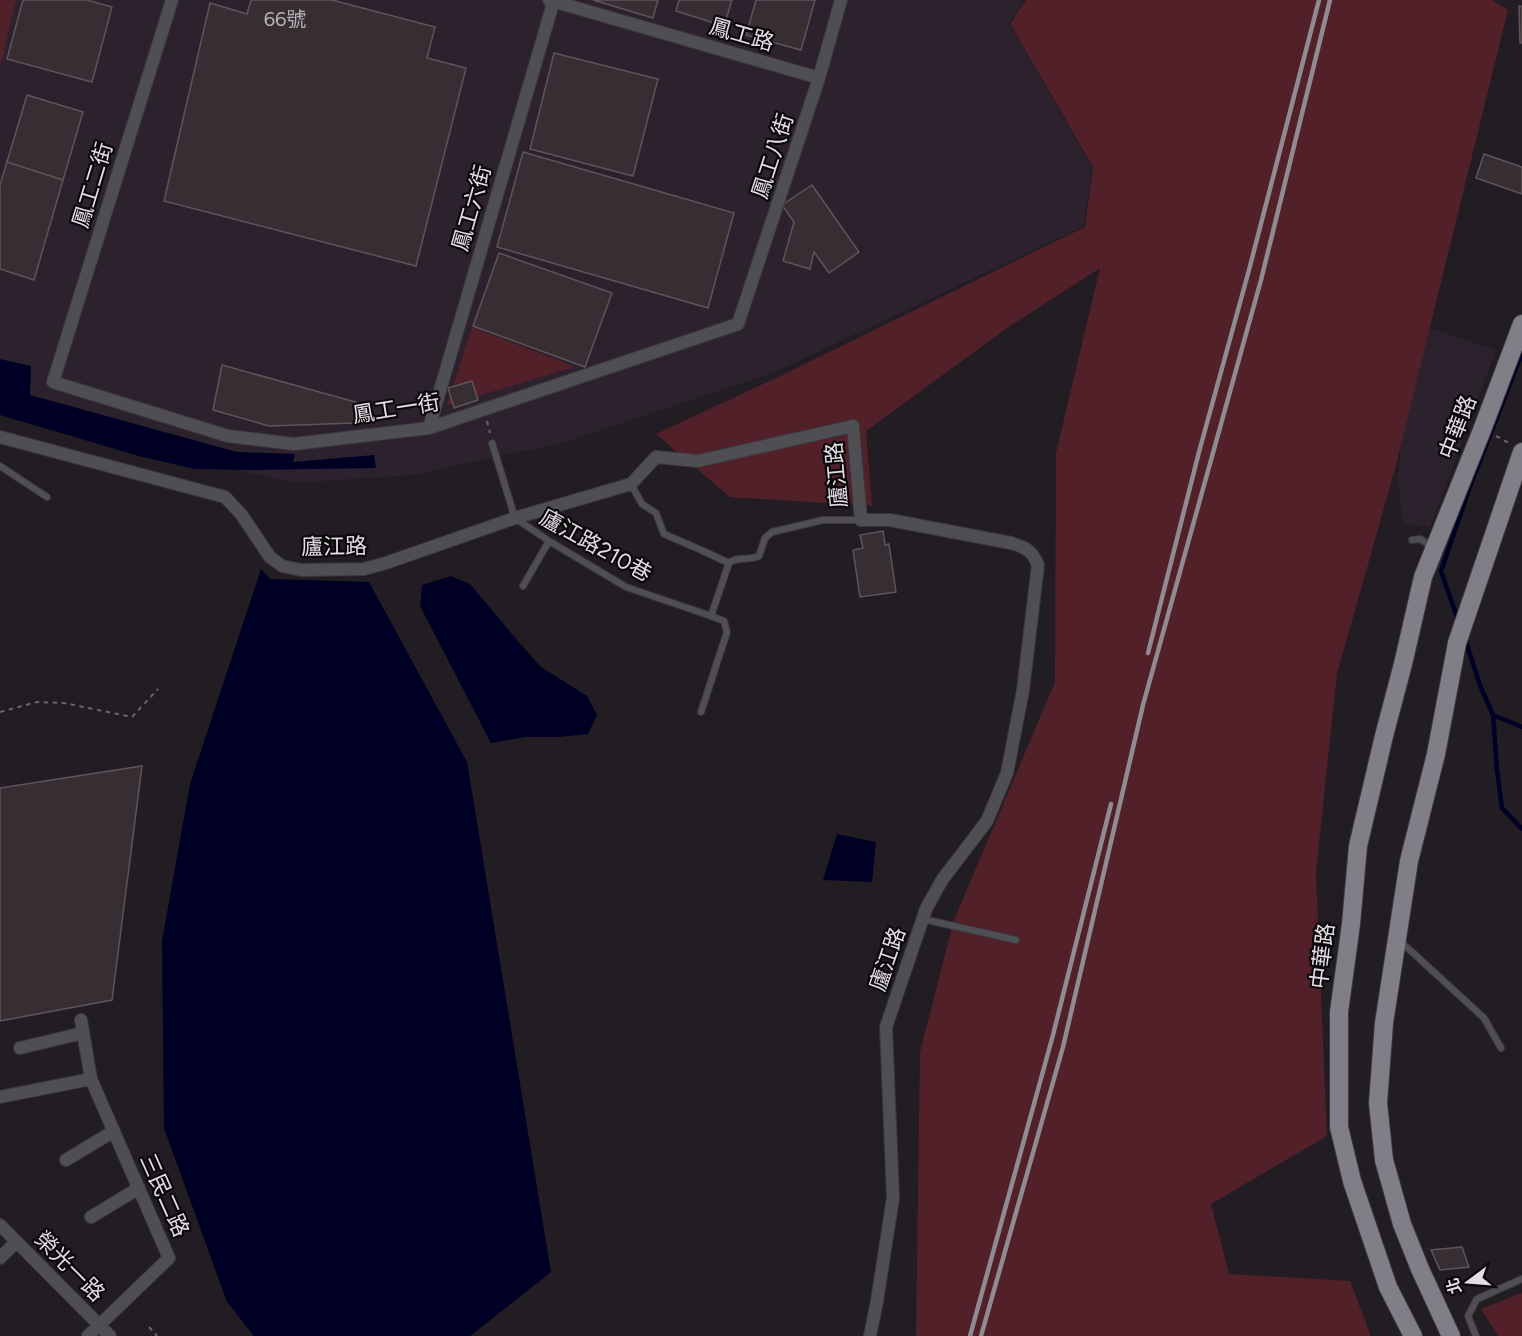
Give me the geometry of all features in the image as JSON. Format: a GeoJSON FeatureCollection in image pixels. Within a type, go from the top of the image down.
{"type":"FeatureCollection","features":[{"type":"Feature","properties":{"kind":"main road","name":"中華路"},"geometry":{"type":"LineString","coordinates":[[1413,1336],[1388,1287],[1352,1180],[1339,1127],[1339,1012],[1351,924],[1358,846],[1404,664],[1423,577],[1427,543],[1522,324]]}},
{"type":"Feature","properties":{"kind":"main road"},"geometry":{"type":"LineString","coordinates":[[1451,1336],[1402,1224],[1384,1160],[1378,1104],[1384,1023],[1409,861],[1436,754],[1457,644],[1519,473],[1517,448]]}},
{"type":"Feature","properties":{"kind":"street","name":"鳳工二街"},"geometry":{"type":"LineString","coordinates":[[53,382],[172,0]]}},
{"type":"Feature","properties":{"kind":"street","name":"鳳工路"},"geometry":{"type":"LineString","coordinates":[[552,0],[819,78]]}},
{"type":"Feature","properties":{"kind":"street","name":"鳳工六街"},"geometry":{"type":"LineString","coordinates":[[429,428],[552,0]]}},
{"type":"Feature","properties":{"kind":"street","name":"鳳工八街"},"geometry":{"type":"LineString","coordinates":[[738,324],[819,78],[841,0]]}},
{"type":"Feature","properties":{"kind":"street","name":"鳳工一街"},"geometry":{"type":"LineString","coordinates":[[53,382],[228,436],[294,444],[429,428],[738,324]]}},
{"type":"Feature","properties":{"kind":"street","name":"廬江路"},"geometry":{"type":"LineString","coordinates":[[0,436],[225,497],[242,513],[270,556],[282,566],[301,570],[364,569],[386,563],[515,518],[631,484],[656,457],[698,461],[853,426],[861,520],[890,520],[1011,543],[1027,549],[1034,556],[1038,565],[1023,690],[1007,773],[987,821],[942,880],[926,909],[886,1027],[893,1198],[870,1336]]}},
{"type":"Feature","properties":{"kind":"street","name":"三民二路"},"geometry":{"type":"LineString","coordinates":[[20,1048],[82,1027],[91,1079],[169,1258],[88,1336]]}},
{"type":"Feature","properties":{"kind":"street"},"geometry":{"type":"LineString","coordinates":[[0,1097],[91,1079]]}},
{"type":"Feature","properties":{"kind":"street"},"geometry":{"type":"LineString","coordinates":[[66,1160],[114,1131]]}},
{"type":"Feature","properties":{"kind":"street"},"geometry":{"type":"LineString","coordinates":[[91,1217],[139,1188]]}},
{"type":"Feature","properties":{"kind":"street","name":"榮光一路"},"geometry":{"type":"LineString","coordinates":[[0,1226],[110,1336]]}},
{"type":"Feature","properties":{"kind":"street"},"geometry":{"type":"LineString","coordinates":[[0,1258],[16,1242]]}},
{"type":"Feature","properties":{"kind":"lane"},"geometry":{"type":"LineString","coordinates":[[492,443],[515,518]]}},
{"type":"Feature","properties":{"kind":"lane"},"geometry":{"type":"LineString","coordinates":[[0,466],[46,497]]}},
{"type":"Feature","properties":{"kind":"lane"},"geometry":{"type":"LineString","coordinates":[[631,484],[642,504],[656,513],[664,534],[729,563]]}},
{"type":"Feature","properties":{"kind":"lane","name":"廬江路210巷"},"geometry":{"type":"LineString","coordinates":[[515,518],[626,587],[711,616]]}},
{"type":"Feature","properties":{"kind":"lane"},"geometry":{"type":"LineString","coordinates":[[701,712],[727,632],[724,621],[711,616],[729,563],[732,560],[759,556],[765,538],[772,532],[823,520],[861,520]]}},
{"type":"Feature","properties":{"kind":"lane"},"geometry":{"type":"LineString","coordinates":[[1412,540],[1427,543]]}},
{"type":"Feature","properties":{"kind":"lane"},"geometry":{"type":"LineString","coordinates":[[523,586],[549,541]]}},
{"type":"Feature","properties":{"kind":"lane"},"geometry":{"type":"LineString","coordinates":[[923,919],[1016,940]]}},
{"type":"Feature","properties":{"kind":"lane"},"geometry":{"type":"LineString","coordinates":[[1398,938],[1484,1018],[1501,1048]]}},
{"type":"Feature","properties":{"kind":"lane"},"geometry":{"type":"LineString","coordinates":[[1476,1336],[1468,1316],[1477,1299],[1522,1279]]}},
{"type":"Feature","properties":{"kind":"path"},"geometry":{"type":"LineString","coordinates":[[485,409],[492,443]]}},
{"type":"Feature","properties":{"kind":"path"},"geometry":{"type":"LineString","coordinates":[[1477,429],[1517,448]]}},
{"type":"Feature","properties":{"kind":"path"},"geometry":{"type":"LineString","coordinates":[[0,712],[37,702],[64,703],[132,717],[158,689]]}},
{"type":"Feature","properties":{"kind":"path"},"geometry":{"type":"LineString","coordinates":[[149,1327],[157,1336]]}},
{"type":"Feature","properties":{"kind":"shaded area"},"geometry":{"type":"Polygon","coordinates":[[[0,0],[1025,0],[1009,24],[1092,167],[1084,226],[773,373],[562,443],[412,475],[294,483],[0,415],[0,0]]]}},
{"type":"Feature","properties":{"kind":"shaded area"},"geometry":{"type":"Polygon","coordinates":[[[0,0],[16,0],[0,68],[0,0]]]}},
{"type":"Feature","properties":{"kind":"shaded area"},"geometry":{"type":"Polygon","coordinates":[[[1026,0],[1492,0],[1508,10],[1395,469],[1337,674],[1316,872],[1327,1136],[1211,1204],[1229,1274],[1350,1281],[1371,1336],[916,1336],[920,1052],[954,920],[1055,682],[1056,453],[1100,268],[1010,326],[866,431],[872,506],[730,497],[656,434],[1085,227],[1093,167],[1010,24],[1026,0]]]}},
{"type":"Feature","properties":{"kind":"shaded area"},"geometry":{"type":"Polygon","coordinates":[[[1412,322],[1496,350],[1430,527],[1402,523],[1398,478],[1412,322]]]}},
{"type":"Feature","properties":{"kind":"shaded area"},"geometry":{"type":"Polygon","coordinates":[[[472,327],[575,367],[447,405],[472,327]]]}},
{"type":"Feature","properties":{"kind":"shaded area"},"geometry":{"type":"Polygon","coordinates":[[[1521,1293],[1522,1336],[1498,1336],[1481,1309],[1521,1293]]]}},
{"type":"Feature","properties":{"kind":"water"},"geometry":{"type":"Polygon","coordinates":[[[0,359],[31,366],[30,395],[237,452],[295,454],[293,462],[374,455],[376,468],[195,469],[142,457],[0,415],[0,359]]]}},
{"type":"Feature","properties":{"kind":"water"},"geometry":{"type":"Polygon","coordinates":[[[261,569],[270,579],[369,582],[467,762],[551,1272],[470,1336],[254,1336],[227,1302],[164,1128],[162,941],[190,784],[261,569]]]}},
{"type":"Feature","properties":{"kind":"water"},"geometry":{"type":"Polygon","coordinates":[[[451,576],[470,584],[541,667],[587,696],[597,715],[588,734],[525,737],[491,743],[420,606],[422,585],[451,576]]]}},
{"type":"Feature","properties":{"kind":"water"},"geometry":{"type":"Polygon","coordinates":[[[837,834],[876,842],[872,882],[823,880],[837,834]]]}},
{"type":"Feature","properties":{"kind":"building"},"geometry":{"type":"Polygon","coordinates":[[[23,0],[87,0],[112,7],[92,82],[7,59],[23,0]]]}},
{"type":"Feature","properties":{"kind":"building"},"geometry":{"type":"Polygon","coordinates":[[[251,0],[332,0],[435,27],[427,58],[466,68],[416,266],[164,201],[210,3],[247,14],[251,0]]]}},
{"type":"Feature","properties":{"kind":"building"},"geometry":{"type":"Polygon","coordinates":[[[593,0],[658,0],[653,18],[593,0]]]}},
{"type":"Feature","properties":{"kind":"building"},"geometry":{"type":"Polygon","coordinates":[[[679,0],[732,0],[724,26],[676,11],[679,0]]]}},
{"type":"Feature","properties":{"kind":"building"},"geometry":{"type":"Polygon","coordinates":[[[756,0],[815,0],[801,50],[746,35],[756,0]]]}},
{"type":"Feature","properties":{"kind":"building"},"geometry":{"type":"Polygon","coordinates":[[[1519,6],[1522,6],[1522,43],[1520,43],[1519,6]]]}},
{"type":"Feature","properties":{"kind":"building"},"geometry":{"type":"Polygon","coordinates":[[[554,53],[658,79],[633,176],[530,149],[554,53]]]}},
{"type":"Feature","properties":{"kind":"building"},"geometry":{"type":"Polygon","coordinates":[[[27,95],[83,112],[63,180],[7,162],[27,95]]]}},
{"type":"Feature","properties":{"kind":"building"},"geometry":{"type":"Polygon","coordinates":[[[523,152],[734,213],[708,308],[497,247],[523,152]]]}},
{"type":"Feature","properties":{"kind":"building"},"geometry":{"type":"Polygon","coordinates":[[[1484,154],[1522,167],[1522,194],[1476,178],[1484,154]]]}},
{"type":"Feature","properties":{"kind":"building"},"geometry":{"type":"Polygon","coordinates":[[[7,162],[63,180],[34,280],[0,269],[0,185],[7,162]]]}},
{"type":"Feature","properties":{"kind":"building"},"geometry":{"type":"Polygon","coordinates":[[[812,185],[859,252],[829,273],[814,252],[810,269],[783,261],[794,222],[782,205],[812,185]]]}},
{"type":"Feature","properties":{"kind":"building"},"geometry":{"type":"Polygon","coordinates":[[[499,253],[612,293],[585,367],[473,326],[499,253]]]}},
{"type":"Feature","properties":{"kind":"building"},"geometry":{"type":"Polygon","coordinates":[[[222,365],[359,403],[355,423],[269,426],[213,410],[222,365]]]}},
{"type":"Feature","properties":{"kind":"building"},"geometry":{"type":"Polygon","coordinates":[[[472,381],[478,400],[454,408],[448,388],[472,381]]]}},
{"type":"Feature","properties":{"kind":"building"},"geometry":{"type":"Polygon","coordinates":[[[883,531],[885,545],[889,544],[896,592],[860,597],[853,550],[863,548],[860,535],[883,531]]]}},
{"type":"Feature","properties":{"kind":"building"},"geometry":{"type":"Polygon","coordinates":[[[142,766],[112,1000],[0,1021],[0,788],[142,766]]]}},
{"type":"Feature","properties":{"kind":"building"},"geometry":{"type":"Polygon","coordinates":[[[1462,1247],[1469,1267],[1440,1270],[1431,1250],[1462,1247]]]}},
{"type":"Feature","properties":{"kind":"waterway"},"geometry":{"type":"LineString","coordinates":[[1458,620],[1441,571],[1471,484],[1522,353]]}},
{"type":"Feature","properties":{"kind":"waterway"},"geometry":{"type":"LineString","coordinates":[[1465,639],[1480,685],[1493,715],[1502,808],[1522,829]]}},
{"type":"Feature","properties":{"kind":"waterway"},"geometry":{"type":"LineString","coordinates":[[1493,715],[1522,727]]}},
{"type":"Feature","properties":{"kind":"railway"},"geometry":{"type":"LineString","coordinates":[[1148,653],[1319,0]]}},
{"type":"Feature","properties":{"kind":"railway"},"geometry":{"type":"LineString","coordinates":[[981,1336],[1063,1047],[1143,705],[1261,280],[1330,0]]}},
{"type":"Feature","properties":{"kind":"railway"},"geometry":{"type":"LineString","coordinates":[[970,1336],[1053,1035],[1111,804]]}}]}
